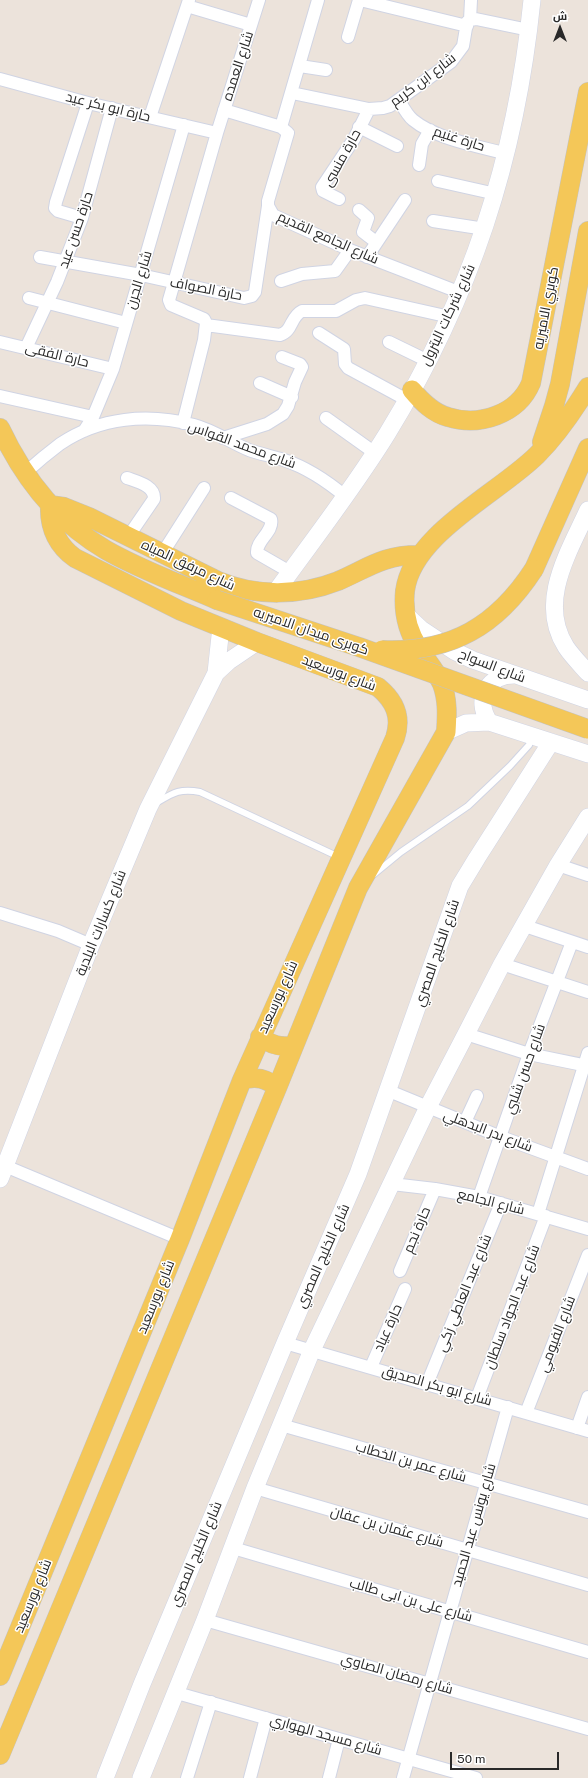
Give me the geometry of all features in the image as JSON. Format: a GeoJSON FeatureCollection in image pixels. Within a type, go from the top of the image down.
{"type":"FeatureCollection","features":[{"type":"Feature","properties":{"kind":"main road","name":"كوبري الاميريه"},"geometry":{"type":"LineString","coordinates":[[409,395],[419,399],[437,412],[447,417],[469,420],[491,417],[501,413],[511,408],[527,392],[531,383],[588,92]]}},
{"type":"Feature","properties":{"kind":"main road","name":"كوبري الاميريه"},"geometry":{"type":"LineString","coordinates":[[537,455],[548,428],[560,384],[588,231]]}},
{"type":"Feature","properties":{"kind":"main road"},"geometry":{"type":"LineString","coordinates":[[0,1755],[278,1088],[358,888],[446,732],[446,701],[443,686],[436,672],[413,638],[406,615],[405,590],[408,578],[418,555],[450,525],[537,455],[568,417],[588,387]]}},
{"type":"Feature","properties":{"kind":"main road"},"geometry":{"type":"LineString","coordinates":[[0,428],[25,473],[50,505]]}},
{"type":"Feature","properties":{"kind":"main road"},"geometry":{"type":"LineString","coordinates":[[359,647],[379,650],[414,650],[440,644],[460,637],[484,624],[510,602],[534,569],[588,448]]}},
{"type":"Feature","properties":{"kind":"main road","name":"شارع مرفق المياه"},"geometry":{"type":"LineString","coordinates":[[50,505],[77,512],[232,587],[275,593],[318,587],[352,574],[378,561],[398,556],[418,555]]}},
{"type":"Feature","properties":{"kind":"main road","name":"كوبرى ميدان الاميريه"},"geometry":{"type":"LineString","coordinates":[[50,505],[67,522],[106,550],[217,600],[359,647],[588,729]]}},
{"type":"Feature","properties":{"kind":"main road","name":"شارع بورسعيد"},"geometry":{"type":"LineString","coordinates":[[0,1676],[180,1239],[242,1080],[340,858],[395,738],[399,719],[397,710],[386,694],[378,687],[220,627],[174,607],[75,558],[65,550],[57,539],[50,523],[50,505]]}},
{"type":"Feature","properties":{"kind":"main road"},"geometry":{"type":"LineString","coordinates":[[260,1037],[266,1042],[280,1046],[294,1045]]}},
{"type":"Feature","properties":{"kind":"main road"},"geometry":{"type":"LineString","coordinates":[[242,1080],[255,1077],[261,1078],[267,1080],[278,1088]]}},
{"type":"Feature","properties":{"kind":"street","name":"شارع العمده"},"geometry":{"type":"LineString","coordinates":[[217,133],[259,0]]}},
{"type":"Feature","properties":{"kind":"street"},"geometry":{"type":"LineString","coordinates":[[224,110],[282,127],[318,0]]}},
{"type":"Feature","properties":{"kind":"street"},"geometry":{"type":"LineString","coordinates":[[348,37],[360,0],[468,23],[476,19],[529,30]]}},
{"type":"Feature","properties":{"kind":"street","name":"شارع ابن كريم"},"geometry":{"type":"LineString","coordinates":[[292,93],[369,109],[383,108],[399,100],[451,62],[463,46],[471,0]]}},
{"type":"Feature","properties":{"kind":"street","name":"شارع شركات البترول"},"geometry":{"type":"LineString","coordinates":[[275,593],[346,497],[375,453],[428,361],[461,293],[485,229],[507,154],[523,72],[532,0]]}},
{"type":"Feature","properties":{"kind":"street"},"geometry":{"type":"LineString","coordinates":[[150,117],[188,3],[251,25]]}},
{"type":"Feature","properties":{"kind":"street"},"geometry":{"type":"LineString","coordinates":[[300,66],[326,70]]}},
{"type":"Feature","properties":{"kind":"street","name":"حارة ابو بكر عيد"},"geometry":{"type":"LineString","coordinates":[[0,79],[88,103],[217,133]]}},
{"type":"Feature","properties":{"kind":"street","name":"حارة غنيم"},"geometry":{"type":"LineString","coordinates":[[399,100],[413,120],[430,130],[442,135],[507,154]]}},
{"type":"Feature","properties":{"kind":"street"},"geometry":{"type":"LineString","coordinates":[[82,218],[58,211],[55,208],[88,103]]}},
{"type":"Feature","properties":{"kind":"street","name":"حارة حسن عيد"},"geometry":{"type":"LineString","coordinates":[[26,348],[66,262],[82,218],[112,108]]}},
{"type":"Feature","properties":{"kind":"street","name":"حارة منسى"},"geometry":{"type":"LineString","coordinates":[[339,199],[324,191],[322,188],[354,139],[369,109]]}},
{"type":"Feature","properties":{"kind":"street","name":"شارع الجرن"},"geometry":{"type":"LineString","coordinates":[[84,431],[93,417],[113,370],[184,125]]}},
{"type":"Feature","properties":{"kind":"street","name":"شارع الجامع القديم"},"geometry":{"type":"LineString","coordinates":[[282,127],[287,130],[289,137],[268,201],[270,211],[278,218],[366,257],[461,293]]}},
{"type":"Feature","properties":{"kind":"street"},"geometry":{"type":"LineString","coordinates":[[359,127],[397,146]]}},
{"type":"Feature","properties":{"kind":"street"},"geometry":{"type":"LineString","coordinates":[[419,166],[422,144],[430,130]]}},
{"type":"Feature","properties":{"kind":"street"},"geometry":{"type":"LineString","coordinates":[[183,423],[204,340],[206,324],[204,319],[171,305],[170,300],[217,133]]}},
{"type":"Feature","properties":{"kind":"street"},"geometry":{"type":"LineString","coordinates":[[438,181],[496,194]]}},
{"type":"Feature","properties":{"kind":"street"},"geometry":{"type":"LineString","coordinates":[[366,257],[405,200]]}},
{"type":"Feature","properties":{"kind":"street","name":"حارة الصواف"},"geometry":{"type":"LineString","coordinates":[[40,257],[141,275],[244,298],[252,296],[255,292],[268,206]]}},
{"type":"Feature","properties":{"kind":"street"},"geometry":{"type":"LineString","coordinates":[[359,210],[368,218],[363,232],[376,242]]}},
{"type":"Feature","properties":{"kind":"street"},"geometry":{"type":"LineString","coordinates":[[433,221],[485,229]]}},
{"type":"Feature","properties":{"kind":"street"},"geometry":{"type":"LineString","coordinates":[[281,281],[302,274],[336,271],[350,250]]}},
{"type":"Feature","properties":{"kind":"street"},"geometry":{"type":"LineString","coordinates":[[29,298],[126,323]]}},
{"type":"Feature","properties":{"kind":"street"},"geometry":{"type":"LineString","coordinates":[[206,324],[280,335],[285,334],[290,329],[297,313],[302,311],[336,311],[356,300],[365,298],[450,317]]}},
{"type":"Feature","properties":{"kind":"street"},"geometry":{"type":"LineString","coordinates":[[319,333],[344,349],[345,364],[348,368],[409,395]]}},
{"type":"Feature","properties":{"kind":"street","name":"حارة الفقى"},"geometry":{"type":"LineString","coordinates":[[0,342],[113,370]]}},
{"type":"Feature","properties":{"kind":"street"},"geometry":{"type":"LineString","coordinates":[[389,342],[428,361]]}},
{"type":"Feature","properties":{"kind":"street"},"geometry":{"type":"LineString","coordinates":[[223,438],[275,420],[288,406],[292,397],[295,382],[302,367],[300,364],[282,357]]}},
{"type":"Feature","properties":{"kind":"street"},"geometry":{"type":"LineString","coordinates":[[260,382],[292,397]]}},
{"type":"Feature","properties":{"kind":"street"},"geometry":{"type":"LineString","coordinates":[[0,396],[93,417]]}},
{"type":"Feature","properties":{"kind":"street","name":"شارع محمد القواس"},"geometry":{"type":"LineString","coordinates":[[25,473],[61,444],[84,431],[110,422],[143,418],[183,423],[205,429],[260,454],[283,460],[306,469],[326,481],[346,497]]}},
{"type":"Feature","properties":{"kind":"street"},"geometry":{"type":"LineString","coordinates":[[326,418],[375,453]]}},
{"type":"Feature","properties":{"kind":"street"},"geometry":{"type":"LineString","coordinates":[[127,478],[148,487],[154,494],[154,500],[128,537]]}},
{"type":"Feature","properties":{"kind":"street"},"geometry":{"type":"LineString","coordinates":[[162,554],[204,488]]}},
{"type":"Feature","properties":{"kind":"street"},"geometry":{"type":"LineString","coordinates":[[231,498],[270,519],[271,526],[257,548],[257,553],[290,572]]}},
{"type":"Feature","properties":{"kind":"street"},"geometry":{"type":"LineString","coordinates":[[588,510],[558,582],[554,609],[556,622],[563,641],[588,673]]}},
{"type":"Feature","properties":{"kind":"street","name":"شارع السواح"},"geometry":{"type":"LineString","coordinates":[[406,615],[432,637],[454,651],[473,660],[588,700]]}},
{"type":"Feature","properties":{"kind":"street","name":"شارع كسارات البلدية"},"geometry":{"type":"LineString","coordinates":[[216,673],[220,627]]}},
{"type":"Feature","properties":{"kind":"street","name":"شارع كسارات البلدية"},"geometry":{"type":"LineString","coordinates":[[3,1173],[91,945],[148,809],[216,673],[229,661],[257,642]]}},
{"type":"Feature","properties":{"kind":"street"},"geometry":{"type":"LineString","coordinates":[[489,722],[485,715],[482,700],[488,686],[501,677],[516,675]]}},
{"type":"Feature","properties":{"kind":"street"},"geometry":{"type":"LineString","coordinates":[[446,732],[466,722],[489,722],[588,754]]}},
{"type":"Feature","properties":{"kind":"street","name":"شارع الخليج المصري"},"geometry":{"type":"LineString","coordinates":[[104,1778],[285,1343],[358,1174],[389,1091],[460,886],[551,742]]}},
{"type":"Feature","properties":{"kind":"street","name":"شارع الخليج المصري"},"geometry":{"type":"LineString","coordinates":[[141,1778],[177,1692],[255,1488],[312,1350],[428,1107],[502,964],[525,926],[558,865],[588,817]]}},
{"type":"Feature","properties":{"kind":"street"},"geometry":{"type":"LineString","coordinates":[[558,865],[588,875]]}},
{"type":"Feature","properties":{"kind":"street"},"geometry":{"type":"LineString","coordinates":[[0,913],[58,931],[91,945]]}},
{"type":"Feature","properties":{"kind":"street"},"geometry":{"type":"LineString","coordinates":[[525,926],[588,947]]}},
{"type":"Feature","properties":{"kind":"street","name":"شارع حسن شلبي"},"geometry":{"type":"LineString","coordinates":[[478,1197],[501,1137],[529,1054],[572,942]]}},
{"type":"Feature","properties":{"kind":"street"},"geometry":{"type":"LineString","coordinates":[[502,964],[588,992]]}},
{"type":"Feature","properties":{"kind":"street"},"geometry":{"type":"LineString","coordinates":[[466,1034],[529,1054],[586,1065]]}},
{"type":"Feature","properties":{"kind":"street","name":"شارع عبد الجواد سلطان"},"geometry":{"type":"LineString","coordinates":[[477,1398],[542,1215],[556,1157],[586,1065],[588,1053]]}},
{"type":"Feature","properties":{"kind":"street","name":"شارع بدر البدهلي"},"geometry":{"type":"LineString","coordinates":[[389,1091],[501,1137],[588,1168]]}},
{"type":"Feature","properties":{"kind":"street"},"geometry":{"type":"LineString","coordinates":[[465,1122],[477,1096]]}},
{"type":"Feature","properties":{"kind":"street"},"geometry":{"type":"LineString","coordinates":[[3,1173],[180,1239]]}},
{"type":"Feature","properties":{"kind":"street","name":"شارع الجامع"},"geometry":{"type":"LineString","coordinates":[[392,1184],[435,1189],[478,1197],[588,1229]]}},
{"type":"Feature","properties":{"kind":"street","name":"حارة نجم"},"geometry":{"type":"LineString","coordinates":[[400,1271],[435,1189]]}},
{"type":"Feature","properties":{"kind":"street","name":"شارع عبد العاطي زكي"},"geometry":{"type":"LineString","coordinates":[[427,1384],[501,1203]]}},
{"type":"Feature","properties":{"kind":"street","name":"شارع الفيومي"},"geometry":{"type":"LineString","coordinates":[[526,1413],[588,1255]]}},
{"type":"Feature","properties":{"kind":"street","name":"حارة عياد"},"geometry":{"type":"LineString","coordinates":[[371,1367],[405,1289]]}},
{"type":"Feature","properties":{"kind":"street","name":"شارع ابو بكر الصديق"},"geometry":{"type":"LineString","coordinates":[[285,1343],[582,1429]]}},
{"type":"Feature","properties":{"kind":"street"},"geometry":{"type":"LineString","coordinates":[[582,1429],[588,1397]]}},
{"type":"Feature","properties":{"kind":"street","name":"شارع يونس عبد الحميد"},"geometry":{"type":"LineString","coordinates":[[403,1778],[508,1407]]}},
{"type":"Feature","properties":{"kind":"street","name":"شارع عمر بن الخطاب"},"geometry":{"type":"LineString","coordinates":[[281,1425],[588,1512]]}},
{"type":"Feature","properties":{"kind":"street","name":"شارع عثمان بن عفان"},"geometry":{"type":"LineString","coordinates":[[255,1488],[588,1585]]}},
{"type":"Feature","properties":{"kind":"street","name":"شارع على بن ابى طالب"},"geometry":{"type":"LineString","coordinates":[[233,1548],[588,1652]]}},
{"type":"Feature","properties":{"kind":"street","name":"شارع رمضان الصاوي"},"geometry":{"type":"LineString","coordinates":[[205,1620],[588,1729]]}},
{"type":"Feature","properties":{"kind":"street","name":"شارع مسجد الهواري"},"geometry":{"type":"LineString","coordinates":[[177,1692],[476,1778]]}},
{"type":"Feature","properties":{"kind":"street"},"geometry":{"type":"LineString","coordinates":[[187,1778],[211,1702]]}},
{"type":"Feature","properties":{"kind":"street"},"geometry":{"type":"LineString","coordinates":[[250,1778],[266,1718]]}},
{"type":"Feature","properties":{"kind":"street"},"geometry":{"type":"LineString","coordinates":[[329,1778],[339,1739]]}},
{"type":"Feature","properties":{"kind":"lane"},"geometry":{"type":"LineString","coordinates":[[358,888],[401,852],[445,823],[479,796],[510,766],[528,744],[533,735]]}},
{"type":"Feature","properties":{"kind":"lane"},"geometry":{"type":"LineString","coordinates":[[148,809],[177,791],[188,790],[200,792],[340,858]]}}]}
